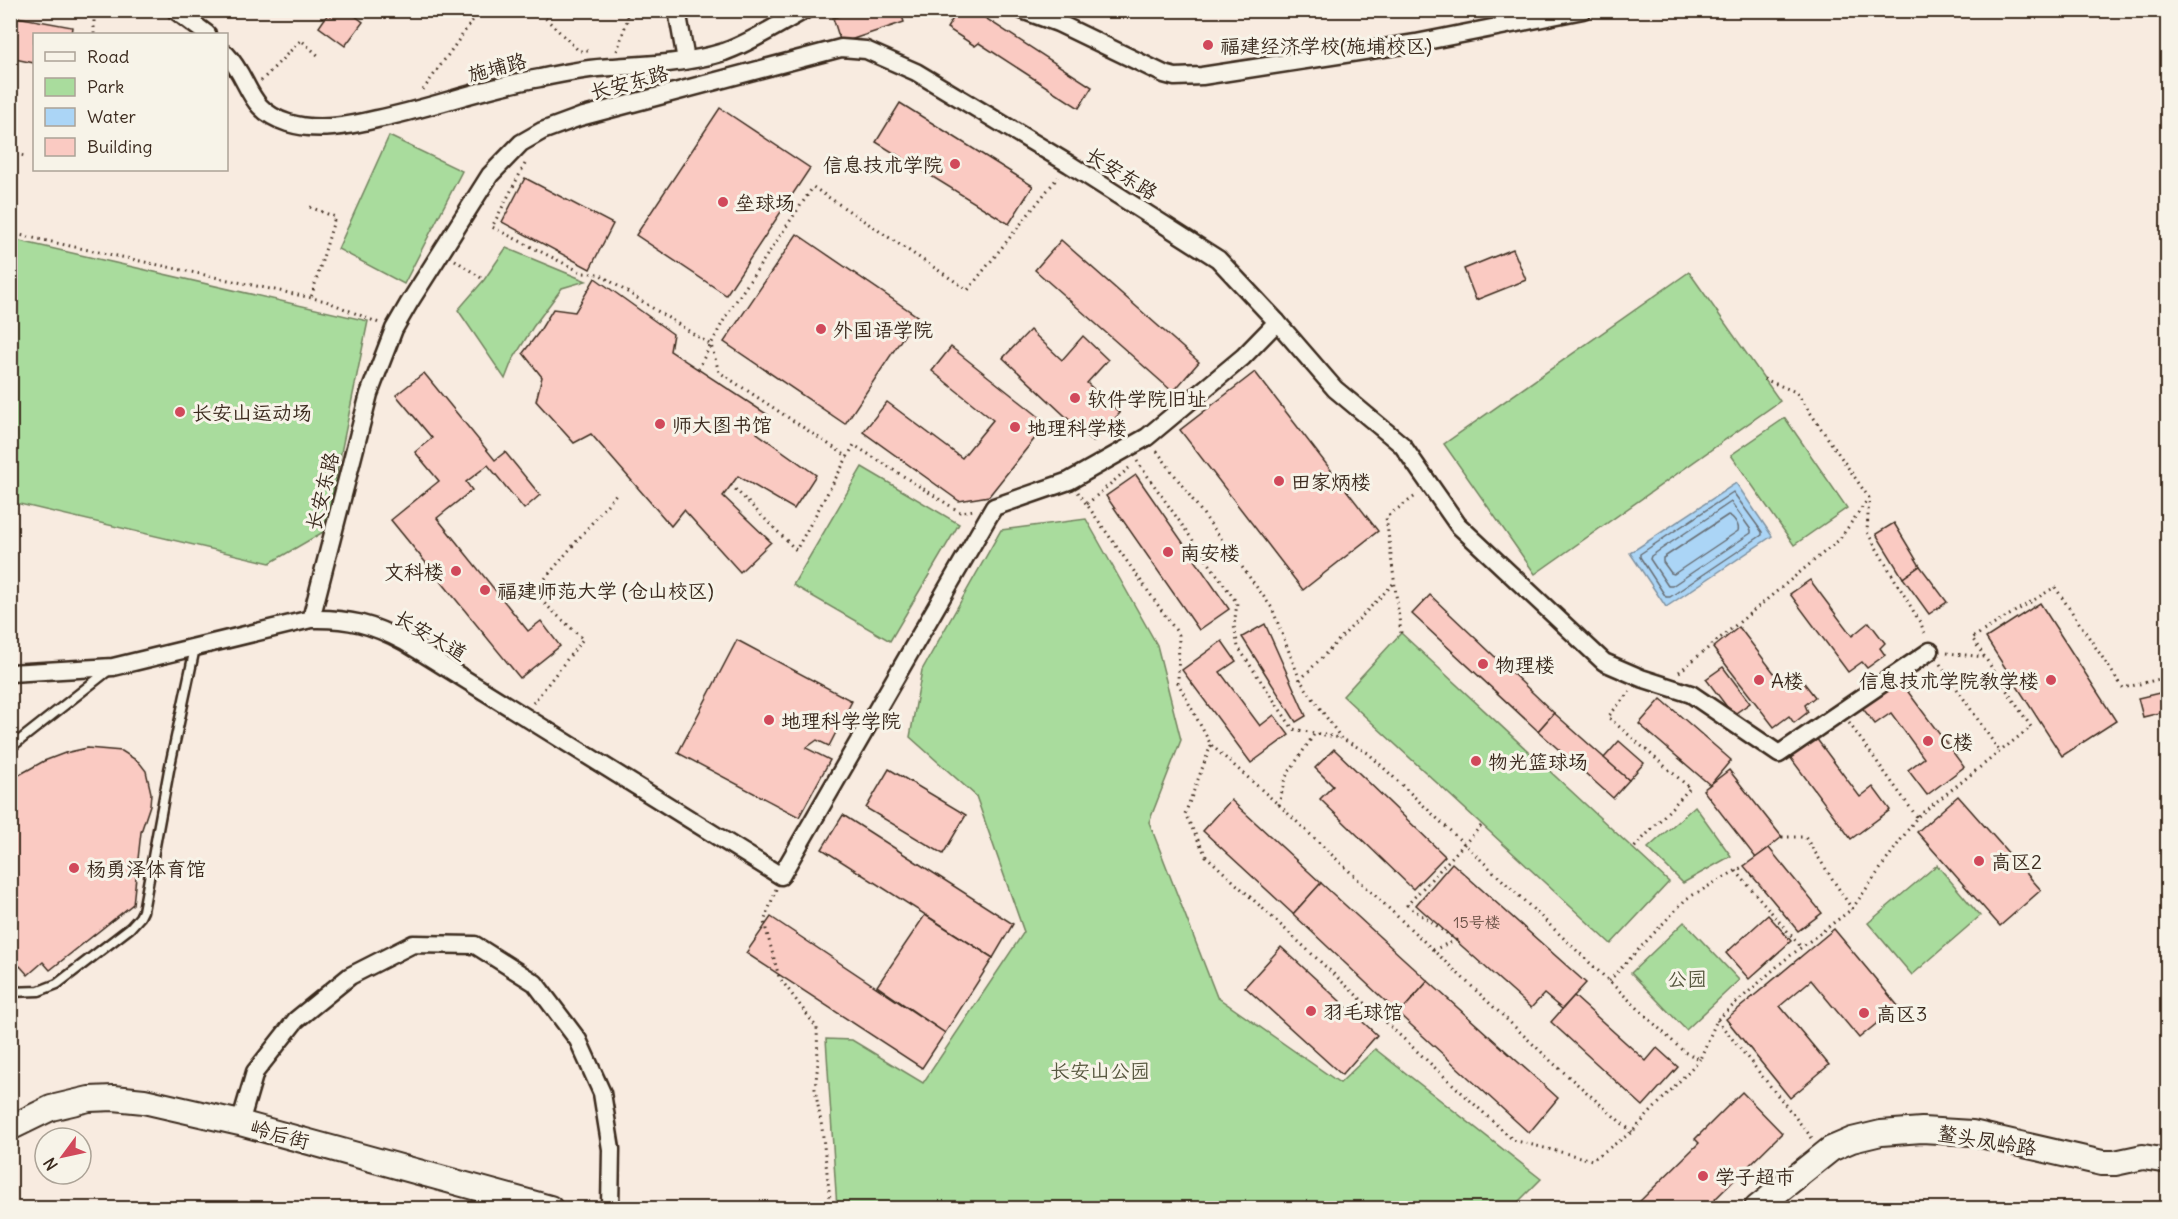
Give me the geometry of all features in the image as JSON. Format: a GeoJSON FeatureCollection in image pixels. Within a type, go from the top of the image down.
{"type":"FeatureCollection","features":[{"type":"Feature","properties":{"kind":"street"},"geometry":{"type":"LineString","coordinates":[[175,10],[206,33]]}},
{"type":"Feature","properties":{"kind":"street"},"geometry":{"type":"LineString","coordinates":[[677,10],[686,60]]}},
{"type":"Feature","properties":{"kind":"street","name":"施埔路"},"geometry":{"type":"LineString","coordinates":[[228,56],[236,65],[249,94],[270,115],[304,127],[343,126],[409,112],[524,81],[606,67],[686,60],[726,51],[805,10]]}},
{"type":"Feature","properties":{"kind":"street"},"geometry":{"type":"LineString","coordinates":[[1022,10],[1058,23],[1164,74],[1175,77],[1202,76],[1416,43],[1583,10]]}},
{"type":"Feature","properties":{"kind":"street","name":"长安东路"},"geometry":{"type":"LineString","coordinates":[[311,619],[369,394],[394,329],[490,175],[521,143],[542,131],[580,117],[841,48],[853,47],[882,55],[916,72],[1069,164],[1218,259],[1335,389],[1402,445],[1458,525],[1604,662],[1641,678],[1691,694],[1779,754],[1841,712]]}},
{"type":"Feature","properties":{"kind":"street"},"geometry":{"type":"LineString","coordinates":[[781,876],[994,507],[1069,481],[1147,437],[1243,357],[1277,322]]}},
{"type":"Feature","properties":{"kind":"street","name":"长安大道"},"geometry":{"type":"LineString","coordinates":[[10,673],[113,667],[311,619],[334,618],[355,621],[388,632],[524,714],[781,876]]}},
{"type":"Feature","properties":{"kind":"street"},"geometry":{"type":"LineString","coordinates":[[1841,712],[1930,651]]}},
{"type":"Feature","properties":{"kind":"street"},"geometry":{"type":"LineString","coordinates":[[240,1123],[255,1072],[296,1020],[350,976],[413,944],[476,945],[535,983],[579,1040],[602,1093],[611,1149],[610,1209]]}},
{"type":"Feature","properties":{"kind":"street","name":"岭后街"},"geometry":{"type":"LineString","coordinates":[[10,1128],[51,1108],[83,1100],[100,1098],[144,1101],[240,1123],[550,1209]]}},
{"type":"Feature","properties":{"kind":"street","name":"鳌头凤岭路"},"geometry":{"type":"LineString","coordinates":[[1757,1209],[1824,1154],[1841,1144],[1881,1133],[1935,1130],[1972,1133],[2102,1163],[2115,1163],[2143,1157],[2168,1161]]}},
{"type":"Feature","properties":{"kind":"lane"},"geometry":{"type":"LineString","coordinates":[[10,992],[39,991],[57,984],[140,918],[195,648]]}},
{"type":"Feature","properties":{"kind":"lane"},"geometry":{"type":"LineString","coordinates":[[10,748],[113,667]]}},
{"type":"Feature","properties":{"kind":"path"},"geometry":{"type":"LineString","coordinates":[[94,10],[94,33]]}},
{"type":"Feature","properties":{"kind":"path"},"geometry":{"type":"LineString","coordinates":[[409,112],[433,74],[480,10]]}},
{"type":"Feature","properties":{"kind":"path"},"geometry":{"type":"LineString","coordinates":[[537,10],[579,51],[599,52],[606,67]]}},
{"type":"Feature","properties":{"kind":"path"},"geometry":{"type":"LineString","coordinates":[[606,67],[628,18],[622,10]]}},
{"type":"Feature","properties":{"kind":"path"},"geometry":{"type":"LineString","coordinates":[[249,94],[301,40],[320,57]]}},
{"type":"Feature","properties":{"kind":"path"},"geometry":{"type":"LineString","coordinates":[[521,143],[532,152],[492,227],[583,273],[599,273],[711,345],[719,372],[848,457]]}},
{"type":"Feature","properties":{"kind":"path"},"geometry":{"type":"LineString","coordinates":[[10,153],[25,156]]}},
{"type":"Feature","properties":{"kind":"path"},"geometry":{"type":"LineString","coordinates":[[698,369],[726,316],[813,187],[968,290],[1069,164]]}},
{"type":"Feature","properties":{"kind":"path"},"geometry":{"type":"LineString","coordinates":[[310,207],[335,217],[311,298]]}},
{"type":"Feature","properties":{"kind":"path"},"geometry":{"type":"LineString","coordinates":[[10,233],[326,301],[394,329]]}},
{"type":"Feature","properties":{"kind":"path"},"geometry":{"type":"LineString","coordinates":[[441,251],[484,280]]}},
{"type":"Feature","properties":{"kind":"path"},"geometry":{"type":"LineString","coordinates":[[1764,379],[1796,392],[1869,498],[1867,532],[1921,624],[1930,651],[2000,752]]}},
{"type":"Feature","properties":{"kind":"path"},"geometry":{"type":"LineString","coordinates":[[1147,437],[1272,608],[1300,680],[1341,738]]}},
{"type":"Feature","properties":{"kind":"path"},"geometry":{"type":"LineString","coordinates":[[731,486],[796,550],[854,445],[960,512],[994,507]]}},
{"type":"Feature","properties":{"kind":"path"},"geometry":{"type":"LineString","coordinates":[[1087,504],[1138,461],[1237,603],[1234,626],[1238,647],[1293,729],[1341,738],[1368,753],[1684,1052],[1700,1059]]}},
{"type":"Feature","properties":{"kind":"path"},"geometry":{"type":"LineString","coordinates":[[1069,481],[1179,635],[1178,683],[1211,745],[1279,805],[1552,1062],[1632,1132]]}},
{"type":"Feature","properties":{"kind":"path"},"geometry":{"type":"LineString","coordinates":[[1401,633],[1386,517],[1431,485]]}},
{"type":"Feature","properties":{"kind":"path"},"geometry":{"type":"LineString","coordinates":[[524,714],[583,639],[533,593],[617,493]]}},
{"type":"Feature","properties":{"kind":"path"},"geometry":{"type":"LineString","coordinates":[[1663,685],[1839,540],[1869,498]]}},
{"type":"Feature","properties":{"kind":"path"},"geometry":{"type":"LineString","coordinates":[[1300,680],[1393,584]]}},
{"type":"Feature","properties":{"kind":"path"},"geometry":{"type":"LineString","coordinates":[[1211,745],[1185,814],[1206,856],[1513,1140],[1592,1160],[1632,1132],[1700,1059],[1717,1020],[1782,962],[1852,909],[1917,817],[2031,728],[1972,638],[2055,586],[2123,688],[2168,676]]}},
{"type":"Feature","properties":{"kind":"path"},"geometry":{"type":"LineString","coordinates":[[1930,651],[1985,657]]}},
{"type":"Feature","properties":{"kind":"path"},"geometry":{"type":"LineString","coordinates":[[1634,849],[1690,788],[1608,717],[1641,678]]}},
{"type":"Feature","properties":{"kind":"path"},"geometry":{"type":"LineString","coordinates":[[1841,712],[1917,817]]}},
{"type":"Feature","properties":{"kind":"path"},"geometry":{"type":"LineString","coordinates":[[1279,805],[1285,778],[1315,733]]}},
{"type":"Feature","properties":{"kind":"path"},"geometry":{"type":"LineString","coordinates":[[1433,950],[1456,940],[1407,904],[1465,846],[1482,825]]}},
{"type":"Feature","properties":{"kind":"path"},"geometry":{"type":"LineString","coordinates":[[1782,837],[1805,837],[1852,909]]}},
{"type":"Feature","properties":{"kind":"path"},"geometry":{"type":"LineString","coordinates":[[1609,981],[1686,899],[1744,866]]}},
{"type":"Feature","properties":{"kind":"path"},"geometry":{"type":"LineString","coordinates":[[1736,870],[1802,947]]}},
{"type":"Feature","properties":{"kind":"path"},"geometry":{"type":"LineString","coordinates":[[781,876],[764,922],[778,976],[817,1028],[818,1063],[815,1089],[831,1209]]}},
{"type":"Feature","properties":{"kind":"path"},"geometry":{"type":"LineString","coordinates":[[1717,1020],[1824,1154]]}},
{"type":"Feature","properties":{"kind":"green space"},"geometry":{"type":"Polygon","coordinates":[[[389,136],[462,171],[404,284],[338,249],[389,136]]]}},
{"type":"Feature","properties":{"kind":"green space","name":"长安山运动场"},"geometry":{"type":"Polygon","coordinates":[[[11,239],[368,321],[325,531],[270,563],[11,502],[11,239]]]}},
{"type":"Feature","properties":{"kind":"green space"},"geometry":{"type":"Polygon","coordinates":[[[506,248],[586,281],[562,288],[533,327],[512,361],[505,379],[458,310],[484,280],[506,248]]]}},
{"type":"Feature","properties":{"kind":"green space"},"geometry":{"type":"Polygon","coordinates":[[[1689,272],[1780,401],[1535,574],[1444,444],[1689,272]]]}},
{"type":"Feature","properties":{"kind":"green space"},"geometry":{"type":"Polygon","coordinates":[[[1785,418],[1847,508],[1794,545],[1731,455],[1785,418]]]}},
{"type":"Feature","properties":{"kind":"green space"},"geometry":{"type":"Polygon","coordinates":[[[862,467],[959,524],[890,641],[793,585],[862,467]]]}},
{"type":"Feature","properties":{"kind":"green space","name":"长安山公园"},"geometry":{"type":"Polygon","coordinates":[[[1086,519],[1157,645],[1181,740],[1149,822],[1217,997],[1340,1083],[1375,1049],[1541,1179],[1512,1208],[837,1208],[826,1039],[852,1040],[923,1083],[1024,932],[976,796],[910,737],[922,670],[1001,530],[1086,519]]]}},
{"type":"Feature","properties":{"kind":"green space","name":"物光篮球场"},"geometry":{"type":"Polygon","coordinates":[[[1401,633],[1669,882],[1611,944],[1343,696],[1401,633]]]}},
{"type":"Feature","properties":{"kind":"green space"},"geometry":{"type":"Polygon","coordinates":[[[1695,806],[1731,856],[1683,883],[1648,848],[1695,806]]]}},
{"type":"Feature","properties":{"kind":"green space"},"geometry":{"type":"Polygon","coordinates":[[[1937,865],[1980,916],[1912,975],[1868,923],[1937,865]]]}},
{"type":"Feature","properties":{"kind":"green space","name":"公园"},"geometry":{"type":"Polygon","coordinates":[[[1684,922],[1739,980],[1686,1030],[1631,973],[1684,922]]]}},
{"type":"Feature","properties":{"kind":"water"},"geometry":{"type":"Polygon","coordinates":[[[1736,483],[1772,536],[1666,607],[1630,553],[1736,483]]]}},
{"type":"Feature","properties":{"kind":"building"},"geometry":{"type":"Polygon","coordinates":[[[336,10],[352,10],[354,15],[363,22],[345,46],[319,27],[328,14],[331,16],[336,10]]]}},
{"type":"Feature","properties":{"kind":"building"},"geometry":{"type":"Polygon","coordinates":[[[858,10],[900,10],[904,22],[841,43],[833,18],[858,10]]]}},
{"type":"Feature","properties":{"kind":"building"},"geometry":{"type":"Polygon","coordinates":[[[958,10],[973,10],[1092,87],[1079,108],[979,43],[975,46],[947,28],[958,10]]]}},
{"type":"Feature","properties":{"kind":"building"},"geometry":{"type":"Polygon","coordinates":[[[17,17],[72,27],[71,33],[33,33],[33,63],[10,58],[17,17]]]}},
{"type":"Feature","properties":{"kind":"building","name":"信息技术学院"},"geometry":{"type":"Polygon","coordinates":[[[900,103],[1033,186],[1009,224],[876,142],[900,103]]]}},
{"type":"Feature","properties":{"kind":"building","name":"垒球场"},"geometry":{"type":"Polygon","coordinates":[[[720,108],[810,168],[726,295],[636,235],[720,108]]]}},
{"type":"Feature","properties":{"kind":"building"},"geometry":{"type":"Polygon","coordinates":[[[525,178],[613,224],[590,269],[502,222],[525,178]]]}},
{"type":"Feature","properties":{"kind":"building","name":"外国语学院"},"geometry":{"type":"Polygon","coordinates":[[[797,234],[917,316],[845,424],[724,342],[797,234]]]}},
{"type":"Feature","properties":{"kind":"building"},"geometry":{"type":"Polygon","coordinates":[[[1061,240],[1199,362],[1173,392],[1035,270],[1061,240]]]}},
{"type":"Feature","properties":{"kind":"building"},"geometry":{"type":"Polygon","coordinates":[[[1513,249],[1526,280],[1476,300],[1464,269],[1513,249]]]}},
{"type":"Feature","properties":{"kind":"building","name":"师大图书馆"},"geometry":{"type":"Polygon","coordinates":[[[595,278],[673,334],[670,351],[768,415],[757,433],[816,475],[794,509],[738,476],[723,496],[771,542],[740,572],[684,510],[671,526],[591,434],[574,443],[536,401],[542,377],[523,353],[553,309],[575,312],[595,278]]]}},
{"type":"Feature","properties":{"kind":"building","name":"软件学院旧址"},"geometry":{"type":"Polygon","coordinates":[[[1030,330],[1062,360],[1083,336],[1108,360],[1087,383],[1120,413],[1093,442],[1003,358],[1030,330]]]}},
{"type":"Feature","properties":{"kind":"building","name":"地理科学楼"},"geometry":{"type":"Polygon","coordinates":[[[951,347],[1047,423],[989,496],[959,501],[863,432],[887,402],[962,458],[993,420],[932,371],[951,347]]]}},
{"type":"Feature","properties":{"kind":"building","name":"田家炳楼"},"geometry":{"type":"Polygon","coordinates":[[[1255,372],[1378,531],[1303,590],[1180,430],[1255,372]]]}},
{"type":"Feature","properties":{"kind":"building","name":"文科楼"},"geometry":{"type":"Polygon","coordinates":[[[424,373],[495,460],[505,452],[540,495],[524,509],[488,465],[466,482],[472,490],[437,518],[528,631],[541,621],[560,646],[520,678],[391,520],[439,481],[415,452],[432,438],[396,395],[424,373]]]}},
{"type":"Feature","properties":{"kind":"building","name":"南安楼"},"geometry":{"type":"Polygon","coordinates":[[[1136,475],[1229,609],[1199,630],[1106,496],[1136,475]]]}},
{"type":"Feature","properties":{"kind":"building"},"geometry":{"type":"Polygon","coordinates":[[[1894,523],[1920,566],[1903,578],[1876,534],[1894,523]]]}},
{"type":"Feature","properties":{"kind":"building"},"geometry":{"type":"Polygon","coordinates":[[[1920,566],[1947,602],[1929,614],[1903,578],[1920,566]]]}},
{"type":"Feature","properties":{"kind":"building"},"geometry":{"type":"Polygon","coordinates":[[[1810,580],[1852,636],[1869,622],[1885,643],[1880,648],[1885,655],[1867,668],[1862,662],[1848,672],[1790,594],[1810,580]]]}},
{"type":"Feature","properties":{"kind":"building","name":"物理楼"},"geometry":{"type":"Polygon","coordinates":[[[1430,595],[1554,713],[1538,731],[1412,614],[1430,595]]]}},
{"type":"Feature","properties":{"kind":"building","name":"信息技术学院教学楼"},"geometry":{"type":"Polygon","coordinates":[[[2040,603],[2116,721],[2062,756],[1986,638],[2040,603]]]}},
{"type":"Feature","properties":{"kind":"building"},"geometry":{"type":"Polygon","coordinates":[[[1265,624],[1306,716],[1296,722],[1242,637],[1265,624]]]}},
{"type":"Feature","properties":{"kind":"building","name":"A楼"},"geometry":{"type":"Polygon","coordinates":[[[1739,627],[1784,686],[1798,675],[1815,697],[1805,705],[1808,712],[1794,723],[1789,716],[1774,727],[1713,648],[1739,627]]]}},
{"type":"Feature","properties":{"kind":"building","name":"地理科学学院"},"geometry":{"type":"Polygon","coordinates":[[[737,640],[852,701],[829,746],[817,740],[806,748],[830,760],[799,817],[678,753],[737,640]]]}},
{"type":"Feature","properties":{"kind":"building"},"geometry":{"type":"Polygon","coordinates":[[[1222,641],[1236,661],[1220,672],[1260,726],[1274,715],[1289,735],[1251,763],[1182,670],[1222,641]]]}},
{"type":"Feature","properties":{"kind":"building"},"geometry":{"type":"Polygon","coordinates":[[[1723,667],[1750,703],[1733,715],[1706,679],[1723,667]]]}},
{"type":"Feature","properties":{"kind":"building","name":"C楼"},"geometry":{"type":"Polygon","coordinates":[[[1897,677],[1964,767],[1927,795],[1908,770],[1924,758],[1891,713],[1875,724],[1860,705],[1897,677]]]}},
{"type":"Feature","properties":{"kind":"building"},"geometry":{"type":"Polygon","coordinates":[[[2168,691],[2168,711],[2143,717],[2138,698],[2168,691]]]}},
{"type":"Feature","properties":{"kind":"building"},"geometry":{"type":"Polygon","coordinates":[[[1661,699],[1731,760],[1710,785],[1639,724],[1661,699]]]}},
{"type":"Feature","properties":{"kind":"building"},"geometry":{"type":"Polygon","coordinates":[[[1554,713],[1629,780],[1613,798],[1538,731],[1554,713]]]}},
{"type":"Feature","properties":{"kind":"building"},"geometry":{"type":"Polygon","coordinates":[[[1816,738],[1860,797],[1873,787],[1890,810],[1851,839],[1790,757],[1816,738]]]}},
{"type":"Feature","properties":{"kind":"building"},"geometry":{"type":"Polygon","coordinates":[[[1619,741],[1644,763],[1629,780],[1604,758],[1619,741]]]}},
{"type":"Feature","properties":{"kind":"building","name":"杨勇泽体育馆"},"geometry":{"type":"Polygon","coordinates":[[[87,748],[122,751],[139,762],[146,771],[151,793],[150,805],[141,832],[133,904],[50,970],[43,962],[28,975],[20,966],[16,970],[10,963],[10,770],[17,776],[44,761],[87,748]]]}},
{"type":"Feature","properties":{"kind":"building"},"geometry":{"type":"Polygon","coordinates":[[[1334,749],[1445,856],[1413,889],[1320,799],[1333,786],[1315,768],[1334,749]]]}},
{"type":"Feature","properties":{"kind":"building"},"geometry":{"type":"Polygon","coordinates":[[[889,769],[966,815],[943,854],[866,808],[889,769]]]}},
{"type":"Feature","properties":{"kind":"building"},"geometry":{"type":"Polygon","coordinates":[[[1729,770],[1782,837],[1756,858],[1703,790],[1729,770]]]}},
{"type":"Feature","properties":{"kind":"building","name":"高区2"},"geometry":{"type":"Polygon","coordinates":[[[1958,796],[2041,890],[2000,926],[1917,832],[1958,796]]]}},
{"type":"Feature","properties":{"kind":"building"},"geometry":{"type":"Polygon","coordinates":[[[1231,800],[1321,883],[1293,914],[1203,831],[1231,800]]]}},
{"type":"Feature","properties":{"kind":"building"},"geometry":{"type":"Polygon","coordinates":[[[843,815],[1013,924],[993,958],[822,849],[843,815]]]}},
{"type":"Feature","properties":{"kind":"building"},"geometry":{"type":"Polygon","coordinates":[[[1769,848],[1822,913],[1798,931],[1744,866],[1769,848]]]}},
{"type":"Feature","properties":{"kind":"building"},"geometry":{"type":"Polygon","coordinates":[[[1452,863],[1586,983],[1562,1009],[1544,994],[1531,1008],[1416,905],[1452,863]]]}},
{"type":"Feature","properties":{"kind":"building"},"geometry":{"type":"Polygon","coordinates":[[[1321,883],[1428,981],[1399,1014],[1293,914],[1321,883]]]}},
{"type":"Feature","properties":{"kind":"building"},"geometry":{"type":"Polygon","coordinates":[[[925,915],[993,958],[945,1033],[877,986],[925,915]]]}},
{"type":"Feature","properties":{"kind":"building"},"geometry":{"type":"Polygon","coordinates":[[[1768,915],[1791,941],[1749,979],[1726,953],[1768,915]]]}},
{"type":"Feature","properties":{"kind":"building"},"geometry":{"type":"Polygon","coordinates":[[[771,917],[945,1033],[922,1068],[746,953],[771,917]]]}},
{"type":"Feature","properties":{"kind":"building","name":"高区3"},"geometry":{"type":"Polygon","coordinates":[[[1834,929],[1898,1006],[1859,1038],[1811,980],[1780,1006],[1829,1065],[1790,1098],[1726,1019],[1834,929]]]}},
{"type":"Feature","properties":{"kind":"building","name":"羽毛球馆"},"geometry":{"type":"Polygon","coordinates":[[[1281,947],[1377,1035],[1342,1075],[1245,987],[1281,947]]]}},
{"type":"Feature","properties":{"kind":"building"},"geometry":{"type":"Polygon","coordinates":[[[1428,981],[1558,1098],[1529,1133],[1399,1014],[1428,981]]]}},
{"type":"Feature","properties":{"kind":"building"},"geometry":{"type":"Polygon","coordinates":[[[1574,996],[1646,1061],[1657,1048],[1678,1067],[1643,1106],[1551,1022],[1574,996]]]}},
{"type":"Feature","properties":{"kind":"building","name":"学子超市"},"geometry":{"type":"Polygon","coordinates":[[[1742,1092],[1782,1133],[1706,1208],[1633,1208],[1699,1143],[1695,1139],[1742,1092]]]}},
{"type":"Feature","properties":{"kind":"place","name":"福建经济学校(施埔校区)"},"geometry":{"type":"Point","coordinates":[1208,45]}},
{"type":"Feature","properties":{"kind":"place","name":"信息技术学院"},"geometry":{"type":"Point","coordinates":[955,164]}},
{"type":"Feature","properties":{"kind":"place","name":"垒球场"},"geometry":{"type":"Point","coordinates":[723,202]}},
{"type":"Feature","properties":{"kind":"place","name":"外国语学院"},"geometry":{"type":"Point","coordinates":[821,329]}},
{"type":"Feature","properties":{"kind":"place","name":"软件学院旧址"},"geometry":{"type":"Point","coordinates":[1075,398]}},
{"type":"Feature","properties":{"kind":"place","name":"长安山运动场"},"geometry":{"type":"Point","coordinates":[180,412]}},
{"type":"Feature","properties":{"kind":"place","name":"师大图书馆"},"geometry":{"type":"Point","coordinates":[660,424]}},
{"type":"Feature","properties":{"kind":"place","name":"地理科学楼"},"geometry":{"type":"Point","coordinates":[1015,427]}},
{"type":"Feature","properties":{"kind":"place","name":"田家炳楼"},"geometry":{"type":"Point","coordinates":[1279,481]}},
{"type":"Feature","properties":{"kind":"place","name":"南安楼"},"geometry":{"type":"Point","coordinates":[1168,552]}},
{"type":"Feature","properties":{"kind":"place","name":"文科楼"},"geometry":{"type":"Point","coordinates":[456,571]}},
{"type":"Feature","properties":{"kind":"place","name":"福建师范大学 (仓山校区)"},"geometry":{"type":"Point","coordinates":[485,590]}},
{"type":"Feature","properties":{"kind":"place","name":"物理楼"},"geometry":{"type":"Point","coordinates":[1483,664]}},
{"type":"Feature","properties":{"kind":"place","name":"A楼"},"geometry":{"type":"Point","coordinates":[1759,680]}},
{"type":"Feature","properties":{"kind":"place","name":"信息技术学院教学楼"},"geometry":{"type":"Point","coordinates":[2051,680]}},
{"type":"Feature","properties":{"kind":"place","name":"地理科学学院"},"geometry":{"type":"Point","coordinates":[769,720]}},
{"type":"Feature","properties":{"kind":"place","name":"C楼"},"geometry":{"type":"Point","coordinates":[1928,741]}},
{"type":"Feature","properties":{"kind":"place","name":"物光篮球场"},"geometry":{"type":"Point","coordinates":[1476,761]}},
{"type":"Feature","properties":{"kind":"place","name":"高区2"},"geometry":{"type":"Point","coordinates":[1979,861]}},
{"type":"Feature","properties":{"kind":"place","name":"杨勇泽体育馆"},"geometry":{"type":"Point","coordinates":[74,868]}},
{"type":"Feature","properties":{"kind":"place","name":"羽毛球馆"},"geometry":{"type":"Point","coordinates":[1311,1011]}},
{"type":"Feature","properties":{"kind":"place","name":"高区3"},"geometry":{"type":"Point","coordinates":[1864,1013]}},
{"type":"Feature","properties":{"kind":"place","name":"学子超市"},"geometry":{"type":"Point","coordinates":[1703,1176]}}]}
